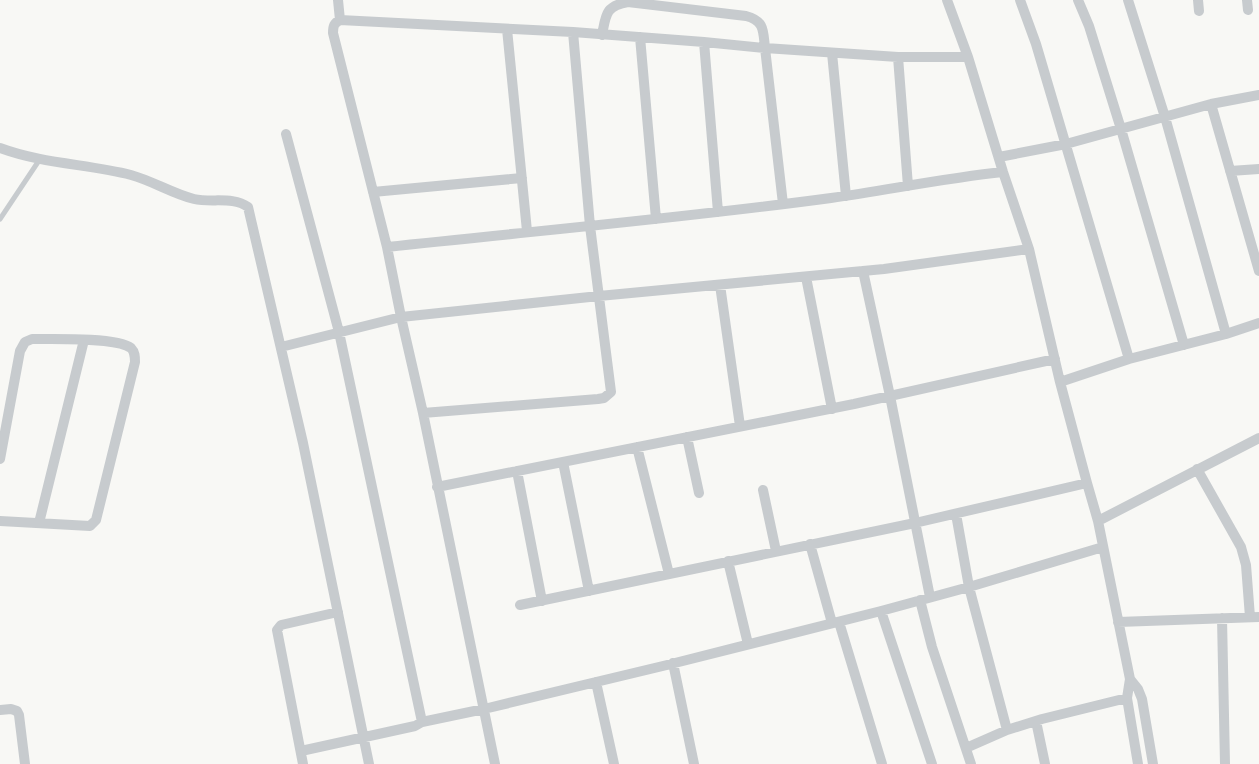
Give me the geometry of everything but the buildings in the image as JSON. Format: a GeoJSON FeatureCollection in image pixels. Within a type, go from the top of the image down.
{"type":"FeatureCollection","features":[{"type":"Feature","properties":{"kind":"street"},"geometry":{"type":"LineString","coordinates":[[338,0],[340,20]]}},
{"type":"Feature","properties":{"kind":"street"},"geometry":{"type":"LineString","coordinates":[[947,0],[968,57],[1003,172],[1029,249],[1060,382],[1098,520],[1130,679],[1127,698],[1138,764]]}},
{"type":"Feature","properties":{"kind":"street"},"geometry":{"type":"LineString","coordinates":[[1020,0],[1036,44],[1129,359]]}},
{"type":"Feature","properties":{"kind":"street"},"geometry":{"type":"LineString","coordinates":[[1078,0],[1088,26],[1121,130],[1184,345]]}},
{"type":"Feature","properties":{"kind":"street"},"geometry":{"type":"LineString","coordinates":[[1128,0],[1165,117],[1226,334]]}},
{"type":"Feature","properties":{"kind":"street"},"geometry":{"type":"LineString","coordinates":[[1198,0],[1199,11]]}},
{"type":"Feature","properties":{"kind":"street"},"geometry":{"type":"LineString","coordinates":[[602,35],[605,19],[610,8],[617,4],[628,2],[746,16],[759,21],[762,26],[765,48],[783,204]]}},
{"type":"Feature","properties":{"kind":"street"},"geometry":{"type":"LineString","coordinates":[[495,764],[423,413],[401,317],[388,247],[333,33],[333,27],[336,22],[340,20],[573,32],[765,48],[898,57],[968,57]]}},
{"type":"Feature","properties":{"kind":"street"},"geometry":{"type":"LineString","coordinates":[[508,29],[527,231]]}},
{"type":"Feature","properties":{"kind":"street"},"geometry":{"type":"LineString","coordinates":[[423,413],[604,398],[611,392],[590,226],[573,32]]}},
{"type":"Feature","properties":{"kind":"street"},"geometry":{"type":"LineString","coordinates":[[640,37],[656,219]]}},
{"type":"Feature","properties":{"kind":"street"},"geometry":{"type":"LineString","coordinates":[[704,42],[718,212]]}},
{"type":"Feature","properties":{"kind":"street"},"geometry":{"type":"LineString","coordinates":[[832,53],[846,196]]}},
{"type":"Feature","properties":{"kind":"street"},"geometry":{"type":"LineString","coordinates":[[898,57],[908,186]]}},
{"type":"Feature","properties":{"kind":"street"},"geometry":{"type":"LineString","coordinates":[[999,157],[1066,144],[1211,104],[1259,95]]}},
{"type":"Feature","properties":{"kind":"street"},"geometry":{"type":"LineString","coordinates":[[1211,104],[1259,271]]}},
{"type":"Feature","properties":{"kind":"street"},"geometry":{"type":"LineString","coordinates":[[286,134],[339,332],[422,722]]}},
{"type":"Feature","properties":{"kind":"street"},"geometry":{"type":"LineString","coordinates":[[0,148],[17,154],[40,159],[110,170],[133,176],[194,199],[237,202],[248,206],[303,443],[369,764]]}},
{"type":"Feature","properties":{"kind":"street"},"geometry":{"type":"LineString","coordinates":[[1230,171],[1259,169]]}},
{"type":"Feature","properties":{"kind":"street"},"geometry":{"type":"LineString","coordinates":[[388,247],[527,231],[590,226],[718,212],[846,196],[977,174],[1003,172]]}},
{"type":"Feature","properties":{"kind":"street"},"geometry":{"type":"LineString","coordinates":[[373,192],[522,178]]}},
{"type":"Feature","properties":{"kind":"street"},"geometry":{"type":"LineString","coordinates":[[281,347],[401,317],[599,296],[863,271],[1029,249]]}},
{"type":"Feature","properties":{"kind":"street"},"geometry":{"type":"LineString","coordinates":[[863,271],[915,523],[932,647],[971,764]]}},
{"type":"Feature","properties":{"kind":"street"},"geometry":{"type":"LineString","coordinates":[[806,277],[832,408]]}},
{"type":"Feature","properties":{"kind":"street"},"geometry":{"type":"LineString","coordinates":[[720,285],[740,426]]}},
{"type":"Feature","properties":{"kind":"street"},"geometry":{"type":"LineString","coordinates":[[1060,382],[1129,359],[1226,334],[1259,323]]}},
{"type":"Feature","properties":{"kind":"street"},"geometry":{"type":"LineString","coordinates":[[0,459],[20,351],[25,342],[32,338],[109,341],[122,343],[132,349],[135,355],[135,362],[96,520],[90,526],[0,521]]}},
{"type":"Feature","properties":{"kind":"street"},"geometry":{"type":"LineString","coordinates":[[39,522],[84,340]]}},
{"type":"Feature","properties":{"kind":"street"},"geometry":{"type":"LineString","coordinates":[[437,487],[890,396],[1055,359]]}},
{"type":"Feature","properties":{"kind":"street"},"geometry":{"type":"LineString","coordinates":[[687,437],[698,493]]}},
{"type":"Feature","properties":{"kind":"street"},"geometry":{"type":"LineString","coordinates":[[1098,520],[1259,438]]}},
{"type":"Feature","properties":{"kind":"street"},"geometry":{"type":"LineString","coordinates":[[637,447],[669,574]]}},
{"type":"Feature","properties":{"kind":"street"},"geometry":{"type":"LineString","coordinates":[[563,462],[589,590]]}},
{"type":"Feature","properties":{"kind":"street"},"geometry":{"type":"LineString","coordinates":[[1118,622],[1255,617],[1246,565],[1241,547],[1197,469]]}},
{"type":"Feature","properties":{"kind":"street"},"geometry":{"type":"LineString","coordinates":[[517,471],[542,601]]}},
{"type":"Feature","properties":{"kind":"street"},"geometry":{"type":"LineString","coordinates":[[520,605],[915,523],[1087,483]]}},
{"type":"Feature","properties":{"kind":"street"},"geometry":{"type":"LineString","coordinates":[[763,490],[776,551]]}},
{"type":"Feature","properties":{"kind":"street"},"geometry":{"type":"LineString","coordinates":[[956,514],[969,587],[1007,730]]}},
{"type":"Feature","properties":{"kind":"street"},"geometry":{"type":"LineString","coordinates":[[810,544],[882,764]]}},
{"type":"Feature","properties":{"kind":"street"},"geometry":{"type":"LineString","coordinates":[[301,751],[415,726],[422,722],[484,709],[596,682],[881,611],[969,587],[1103,547]]}},
{"type":"Feature","properties":{"kind":"street"},"geometry":{"type":"LineString","coordinates":[[728,561],[748,644]]}},
{"type":"Feature","properties":{"kind":"street"},"geometry":{"type":"LineString","coordinates":[[881,611],[932,764]]}},
{"type":"Feature","properties":{"kind":"street"},"geometry":{"type":"LineString","coordinates":[[303,764],[278,630],[281,625],[338,612]]}},
{"type":"Feature","properties":{"kind":"street"},"geometry":{"type":"LineString","coordinates":[[1222,618],[1225,764]]}},
{"type":"Feature","properties":{"kind":"street"},"geometry":{"type":"LineString","coordinates":[[673,663],[694,764]]}},
{"type":"Feature","properties":{"kind":"street"},"geometry":{"type":"LineString","coordinates":[[1130,679],[1138,689],[1142,699],[1153,764]]}},
{"type":"Feature","properties":{"kind":"street"},"geometry":{"type":"LineString","coordinates":[[596,682],[614,764]]}},
{"type":"Feature","properties":{"kind":"street"},"geometry":{"type":"LineString","coordinates":[[966,748],[1007,730],[1036,721],[1127,698]]}},
{"type":"Feature","properties":{"kind":"street"},"geometry":{"type":"LineString","coordinates":[[0,710],[11,709],[16,711],[19,715],[25,764]]}},
{"type":"Feature","properties":{"kind":"street"},"geometry":{"type":"LineString","coordinates":[[1036,721],[1045,764]]}},
{"type":"Feature","properties":{"kind":"lane"},"geometry":{"type":"LineString","coordinates":[[0,219],[40,159]]}}]}
